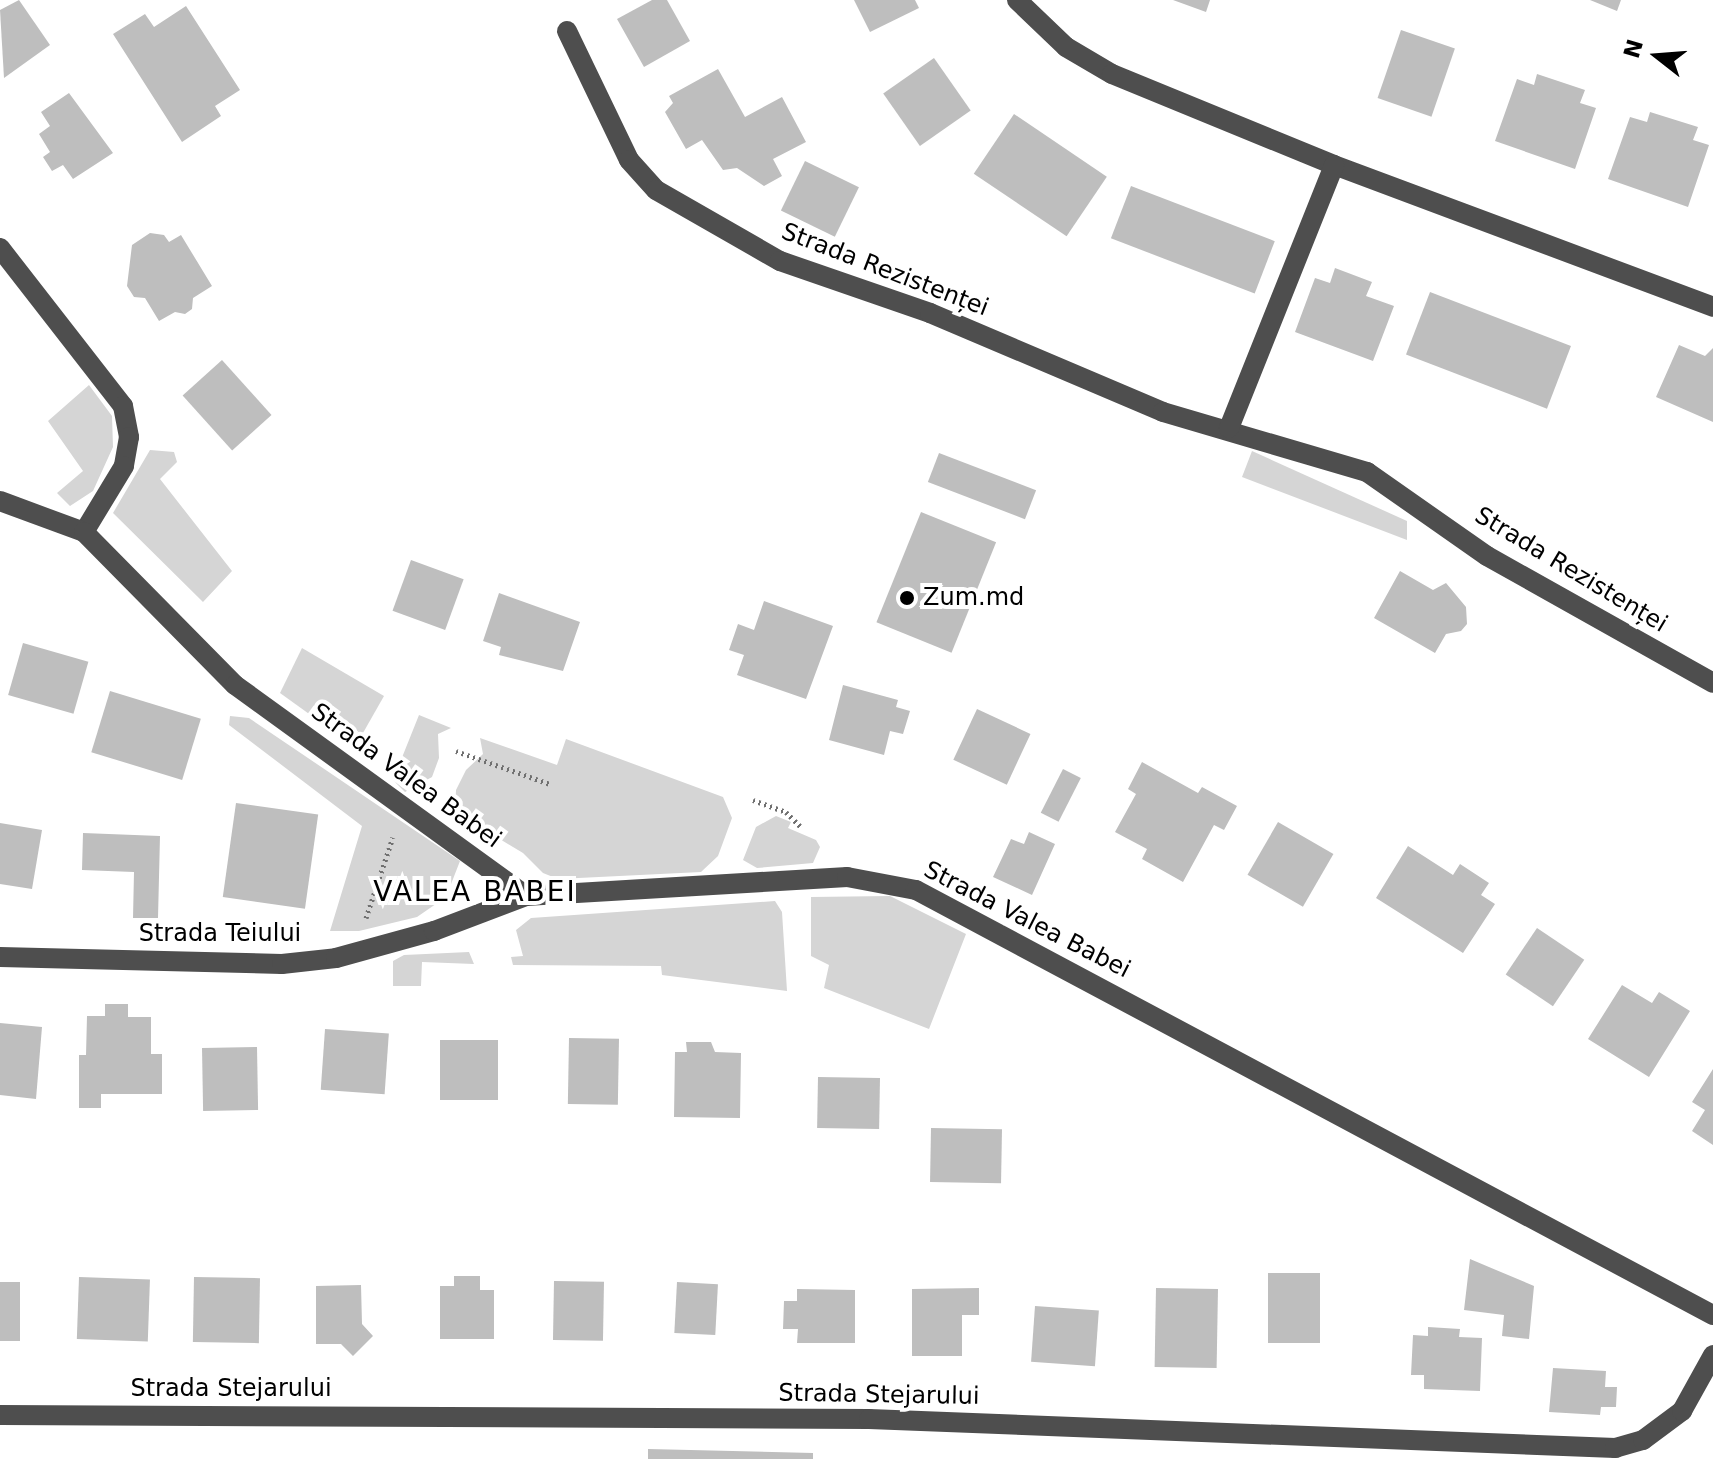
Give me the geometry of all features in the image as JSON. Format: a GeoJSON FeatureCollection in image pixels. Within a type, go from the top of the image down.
{"type":"FeatureCollection","features":[{"type":"Feature","properties":{"kind":"street"},"geometry":{"type":"LineString","coordinates":[[1017,0],[1066,47],[1112,74],[1334,165],[1713,307]]}},
{"type":"Feature","properties":{"kind":"street","name":"Strada Rezistenței"},"geometry":{"type":"LineString","coordinates":[[567,31],[629,160],[656,190],[780,261],[930,313],[1163,412],[1229,428],[1367,472],[1487,556],[1713,683]]}},
{"type":"Feature","properties":{"kind":"street"},"geometry":{"type":"LineString","coordinates":[[1229,428],[1334,165]]}},
{"type":"Feature","properties":{"kind":"street"},"geometry":{"type":"LineString","coordinates":[[0,248],[123,406],[129,437],[124,466],[84,532],[0,501]]}},
{"type":"Feature","properties":{"kind":"street","name":"Strada Valea Babei"},"geometry":{"type":"LineString","coordinates":[[84,532],[235,685],[526,896],[847,877],[916,890],[1713,1315]]}},
{"type":"Feature","properties":{"kind":"street","name":"Strada Teiului"},"geometry":{"type":"LineString","coordinates":[[0,957],[282,964],[354,953],[434,931],[526,896]]}},
{"type":"Feature","properties":{"kind":"street","name":"Strada Stejarului"},"geometry":{"type":"LineString","coordinates":[[0,1415],[869,1419],[1615,1448],[1643,1440],[1682,1411],[1713,1355]]}},
{"type":"Feature","properties":{"kind":"path"},"geometry":{"type":"LineString","coordinates":[[456,751],[550,784]]}},
{"type":"Feature","properties":{"kind":"path"},"geometry":{"type":"LineString","coordinates":[[753,800],[786,812],[800,826]]}},
{"type":"Feature","properties":{"kind":"path"},"geometry":{"type":"LineString","coordinates":[[354,953],[403,806]]}},
{"type":"Feature","properties":{"kind":"shaded area"},"geometry":{"type":"Polygon","coordinates":[[[89,385],[112,416],[113,447],[93,491],[70,506],[57,493],[83,471],[48,421],[89,385]]]}},
{"type":"Feature","properties":{"kind":"shaded area"},"geometry":{"type":"Polygon","coordinates":[[[150,450],[174,452],[177,462],[160,479],[232,571],[203,602],[113,513],[150,450]]]}},
{"type":"Feature","properties":{"kind":"shaded area"},"geometry":{"type":"Polygon","coordinates":[[[1252,451],[1407,521],[1407,540],[1242,477],[1252,451]]]}},
{"type":"Feature","properties":{"kind":"shaded area"},"geometry":{"type":"Polygon","coordinates":[[[302,648],[384,696],[355,747],[280,693],[302,648]]]}},
{"type":"Feature","properties":{"kind":"shaded area"},"geometry":{"type":"Polygon","coordinates":[[[419,715],[451,728],[438,734],[439,758],[432,777],[405,792],[393,780],[419,715]]]}},
{"type":"Feature","properties":{"kind":"shaded area"},"geometry":{"type":"Polygon","coordinates":[[[230,716],[249,718],[460,861],[446,897],[417,917],[359,931],[330,931],[362,826],[229,725],[230,716]]]}},
{"type":"Feature","properties":{"kind":"shaded area"},"geometry":{"type":"Polygon","coordinates":[[[480,738],[557,765],[566,739],[723,797],[732,818],[718,856],[701,872],[558,879],[543,873],[523,853],[455,812],[456,790],[466,770],[483,754],[480,738]]]}},
{"type":"Feature","properties":{"kind":"shaded area"},"geometry":{"type":"Polygon","coordinates":[[[776,816],[791,822],[788,828],[816,840],[820,847],[813,863],[757,868],[743,860],[756,827],[776,816]]]}},
{"type":"Feature","properties":{"kind":"shaded area"},"geometry":{"type":"Polygon","coordinates":[[[890,896],[966,934],[929,1029],[824,988],[829,965],[811,956],[811,897],[890,896]]]}},
{"type":"Feature","properties":{"kind":"shaded area"},"geometry":{"type":"Polygon","coordinates":[[[775,901],[782,912],[787,991],[662,975],[661,966],[513,965],[511,957],[523,956],[516,930],[531,918],[775,901]]]}},
{"type":"Feature","properties":{"kind":"shaded area"},"geometry":{"type":"Polygon","coordinates":[[[469,952],[474,964],[422,962],[421,986],[393,986],[393,961],[404,955],[469,952]]]}},
{"type":"Feature","properties":{"kind":"building"},"geometry":{"type":"Polygon","coordinates":[[[19,0],[50,45],[4,78],[0,10],[19,0]]]}},
{"type":"Feature","properties":{"kind":"building"},"geometry":{"type":"Polygon","coordinates":[[[652,0],[667,0],[690,41],[644,67],[617,19],[652,0]]]}},
{"type":"Feature","properties":{"kind":"building"},"geometry":{"type":"Polygon","coordinates":[[[854,0],[915,0],[919,8],[870,32],[854,0]]]}},
{"type":"Feature","properties":{"kind":"building"},"geometry":{"type":"Polygon","coordinates":[[[1173,0],[1210,0],[1206,12],[1173,0]]]}},
{"type":"Feature","properties":{"kind":"building"},"geometry":{"type":"Polygon","coordinates":[[[1590,0],[1621,0],[1617,11],[1590,0]]]}},
{"type":"Feature","properties":{"kind":"building"},"geometry":{"type":"Polygon","coordinates":[[[186,6],[240,90],[215,106],[221,116],[182,142],[113,34],[145,14],[154,27],[186,6]]]}},
{"type":"Feature","properties":{"kind":"building"},"geometry":{"type":"Polygon","coordinates":[[[1401,30],[1455,49],[1431,117],[1378,98],[1401,30]]]}},
{"type":"Feature","properties":{"kind":"building"},"geometry":{"type":"Polygon","coordinates":[[[934,58],[971,110],[920,146],[883,94],[934,58]]]}},
{"type":"Feature","properties":{"kind":"building"},"geometry":{"type":"Polygon","coordinates":[[[718,69],[745,117],[782,97],[806,142],[773,159],[782,176],[764,186],[737,168],[723,170],[702,140],[686,149],[665,112],[673,103],[669,96],[718,69]]]}},
{"type":"Feature","properties":{"kind":"building"},"geometry":{"type":"Polygon","coordinates":[[[1537,74],[1585,90],[1580,103],[1596,108],[1575,169],[1495,141],[1517,79],[1534,85],[1537,74]]]}},
{"type":"Feature","properties":{"kind":"building"},"geometry":{"type":"Polygon","coordinates":[[[69,93],[113,153],[73,179],[63,165],[52,171],[43,157],[50,152],[39,134],[50,126],[41,112],[69,93]]]}},
{"type":"Feature","properties":{"kind":"building"},"geometry":{"type":"Polygon","coordinates":[[[1650,112],[1698,127],[1693,140],[1709,145],[1688,207],[1608,179],[1630,117],[1647,122],[1650,112]]]}},
{"type":"Feature","properties":{"kind":"building"},"geometry":{"type":"Polygon","coordinates":[[[1014,114],[1107,177],[1067,236],[974,174],[1014,114]]]}},
{"type":"Feature","properties":{"kind":"building"},"geometry":{"type":"Polygon","coordinates":[[[805,161],[859,187],[835,237],[781,210],[805,161]]]}},
{"type":"Feature","properties":{"kind":"building"},"geometry":{"type":"Polygon","coordinates":[[[1131,186],[1275,241],[1255,293],[1111,238],[1131,186]]]}},
{"type":"Feature","properties":{"kind":"building"},"geometry":{"type":"Polygon","coordinates":[[[150,233],[164,235],[169,242],[181,235],[212,286],[193,298],[192,309],[185,314],[175,312],[159,321],[145,298],[134,297],[127,286],[132,245],[150,233]]]}},
{"type":"Feature","properties":{"kind":"building"},"geometry":{"type":"Polygon","coordinates":[[[1335,268],[1372,282],[1366,296],[1394,306],[1373,361],[1295,332],[1315,278],[1330,283],[1335,268]]]}},
{"type":"Feature","properties":{"kind":"building"},"geometry":{"type":"Polygon","coordinates":[[[1430,292],[1571,346],[1547,409],[1406,355],[1430,292]]]}},
{"type":"Feature","properties":{"kind":"building"},"geometry":{"type":"Polygon","coordinates":[[[1679,345],[1705,356],[1713,348],[1713,422],[1656,397],[1679,345]]]}},
{"type":"Feature","properties":{"kind":"building"},"geometry":{"type":"Polygon","coordinates":[[[222,360],[272,415],[232,450],[183,395],[222,360]]]}},
{"type":"Feature","properties":{"kind":"building"},"geometry":{"type":"Polygon","coordinates":[[[939,453],[1036,490],[1025,519],[928,482],[939,453]]]}},
{"type":"Feature","properties":{"kind":"building"},"geometry":{"type":"Polygon","coordinates":[[[921,512],[996,542],[952,653],[876,622],[921,512]]]}},
{"type":"Feature","properties":{"kind":"building"},"geometry":{"type":"Polygon","coordinates":[[[411,560],[464,579],[445,630],[393,611],[411,560]]]}},
{"type":"Feature","properties":{"kind":"building"},"geometry":{"type":"Polygon","coordinates":[[[1400,571],[1433,590],[1446,583],[1466,607],[1467,624],[1461,631],[1446,634],[1435,653],[1374,618],[1400,571]]]}},
{"type":"Feature","properties":{"kind":"building"},"geometry":{"type":"Polygon","coordinates":[[[499,593],[580,622],[563,671],[499,655],[501,647],[483,641],[499,593]]]}},
{"type":"Feature","properties":{"kind":"building"},"geometry":{"type":"Polygon","coordinates":[[[764,601],[833,626],[806,699],[737,675],[744,655],[729,650],[738,624],[754,630],[764,601]]]}},
{"type":"Feature","properties":{"kind":"building"},"geometry":{"type":"Polygon","coordinates":[[[23,643],[88,662],[73,714],[8,695],[23,643]]]}},
{"type":"Feature","properties":{"kind":"building"},"geometry":{"type":"Polygon","coordinates":[[[843,685],[898,700],[896,707],[910,711],[903,734],[890,731],[884,755],[829,740],[843,685]]]}},
{"type":"Feature","properties":{"kind":"building"},"geometry":{"type":"Polygon","coordinates":[[[110,691],[201,719],[182,780],[91,752],[110,691]]]}},
{"type":"Feature","properties":{"kind":"building"},"geometry":{"type":"Polygon","coordinates":[[[977,709],[1030,734],[1007,785],[953,760],[977,709]]]}},
{"type":"Feature","properties":{"kind":"building"},"geometry":{"type":"Polygon","coordinates":[[[1142,762],[1198,793],[1202,787],[1237,806],[1224,830],[1214,825],[1183,882],[1142,859],[1147,849],[1115,832],[1136,794],[1128,789],[1142,762]]]}},
{"type":"Feature","properties":{"kind":"building"},"geometry":{"type":"Polygon","coordinates":[[[1063,769],[1081,778],[1059,822],[1041,813],[1063,769]]]}},
{"type":"Feature","properties":{"kind":"building"},"geometry":{"type":"Polygon","coordinates":[[[236,803],[318,815],[305,909],[223,897],[236,803]]]}},
{"type":"Feature","properties":{"kind":"building"},"geometry":{"type":"Polygon","coordinates":[[[1278,822],[1333,854],[1303,907],[1248,875],[1278,822]]]}},
{"type":"Feature","properties":{"kind":"building"},"geometry":{"type":"Polygon","coordinates":[[[0,823],[42,830],[32,889],[0,884],[0,823]]]}},
{"type":"Feature","properties":{"kind":"building"},"geometry":{"type":"Polygon","coordinates":[[[1029,832],[1055,844],[1032,895],[993,877],[1011,839],[1024,844],[1029,832]]]}},
{"type":"Feature","properties":{"kind":"building"},"geometry":{"type":"Polygon","coordinates":[[[83,833],[160,836],[158,918],[133,918],[134,872],[82,870],[83,833]]]}},
{"type":"Feature","properties":{"kind":"building"},"geometry":{"type":"Polygon","coordinates":[[[1408,846],[1453,875],[1460,864],[1489,883],[1481,895],[1495,904],[1463,953],[1376,898],[1408,846]]]}},
{"type":"Feature","properties":{"kind":"building"},"geometry":{"type":"Polygon","coordinates":[[[1537,928],[1584,960],[1553,1006],[1506,974],[1537,928]]]}},
{"type":"Feature","properties":{"kind":"building"},"geometry":{"type":"Polygon","coordinates":[[[1622,985],[1652,1003],[1659,992],[1690,1011],[1649,1077],[1588,1039],[1622,985]]]}},
{"type":"Feature","properties":{"kind":"building"},"geometry":{"type":"Polygon","coordinates":[[[105,1004],[128,1004],[128,1017],[151,1017],[151,1054],[162,1054],[162,1094],[101,1094],[101,1108],[79,1108],[79,1055],[86,1055],[87,1016],[105,1016],[105,1004]]]}},
{"type":"Feature","properties":{"kind":"building"},"geometry":{"type":"Polygon","coordinates":[[[0,1023],[42,1027],[36,1099],[0,1095],[0,1023]]]}},
{"type":"Feature","properties":{"kind":"building"},"geometry":{"type":"Polygon","coordinates":[[[325,1029],[389,1033],[385,1094],[321,1090],[325,1029]]]}},
{"type":"Feature","properties":{"kind":"building"},"geometry":{"type":"Polygon","coordinates":[[[569,1038],[619,1039],[618,1105],[568,1104],[569,1038]]]}},
{"type":"Feature","properties":{"kind":"building"},"geometry":{"type":"Polygon","coordinates":[[[440,1040],[498,1040],[498,1100],[440,1100],[440,1040]]]}},
{"type":"Feature","properties":{"kind":"building"},"geometry":{"type":"Polygon","coordinates":[[[686,1042],[711,1042],[715,1052],[741,1053],[740,1118],[674,1117],[675,1052],[687,1052],[686,1042]]]}},
{"type":"Feature","properties":{"kind":"building"},"geometry":{"type":"Polygon","coordinates":[[[257,1047],[258,1110],[203,1111],[202,1048],[257,1047]]]}},
{"type":"Feature","properties":{"kind":"building"},"geometry":{"type":"Polygon","coordinates":[[[1713,1069],[1713,1145],[1692,1131],[1705,1110],[1692,1102],[1713,1069]]]}},
{"type":"Feature","properties":{"kind":"building"},"geometry":{"type":"Polygon","coordinates":[[[818,1077],[880,1078],[879,1129],[817,1128],[818,1077]]]}},
{"type":"Feature","properties":{"kind":"building"},"geometry":{"type":"Polygon","coordinates":[[[931,1128],[1002,1129],[1001,1183],[930,1182],[931,1128]]]}},
{"type":"Feature","properties":{"kind":"building"},"geometry":{"type":"Polygon","coordinates":[[[1470,1259],[1534,1286],[1529,1339],[1502,1336],[1504,1315],[1464,1310],[1470,1259]]]}},
{"type":"Feature","properties":{"kind":"building"},"geometry":{"type":"Polygon","coordinates":[[[1268,1273],[1320,1273],[1320,1343],[1268,1343],[1268,1273]]]}},
{"type":"Feature","properties":{"kind":"building"},"geometry":{"type":"Polygon","coordinates":[[[454,1276],[480,1276],[480,1290],[494,1290],[494,1339],[440,1339],[440,1286],[454,1286],[454,1276]]]}},
{"type":"Feature","properties":{"kind":"building"},"geometry":{"type":"Polygon","coordinates":[[[79,1277],[150,1279],[148,1341],[77,1339],[79,1277]]]}},
{"type":"Feature","properties":{"kind":"building"},"geometry":{"type":"Polygon","coordinates":[[[194,1277],[260,1278],[259,1343],[193,1342],[194,1277]]]}},
{"type":"Feature","properties":{"kind":"building"},"geometry":{"type":"Polygon","coordinates":[[[554,1281],[604,1282],[603,1341],[553,1340],[554,1281]]]}},
{"type":"Feature","properties":{"kind":"building"},"geometry":{"type":"Polygon","coordinates":[[[0,1282],[20,1282],[20,1341],[0,1341],[0,1282]]]}},
{"type":"Feature","properties":{"kind":"building"},"geometry":{"type":"Polygon","coordinates":[[[677,1282],[718,1284],[715,1335],[674,1333],[677,1282]]]}},
{"type":"Feature","properties":{"kind":"building"},"geometry":{"type":"Polygon","coordinates":[[[361,1285],[362,1324],[373,1336],[353,1356],[341,1344],[316,1344],[316,1286],[361,1285]]]}},
{"type":"Feature","properties":{"kind":"building"},"geometry":{"type":"Polygon","coordinates":[[[979,1288],[979,1315],[962,1315],[962,1356],[912,1356],[912,1289],[979,1288]]]}},
{"type":"Feature","properties":{"kind":"building"},"geometry":{"type":"Polygon","coordinates":[[[1156,1288],[1218,1289],[1217,1368],[1155,1367],[1156,1288]]]}},
{"type":"Feature","properties":{"kind":"building"},"geometry":{"type":"Polygon","coordinates":[[[797,1289],[855,1290],[855,1343],[797,1343],[798,1329],[783,1329],[784,1301],[797,1301],[797,1289]]]}},
{"type":"Feature","properties":{"kind":"building"},"geometry":{"type":"Polygon","coordinates":[[[1035,1306],[1099,1310],[1095,1366],[1031,1362],[1035,1306]]]}},
{"type":"Feature","properties":{"kind":"building"},"geometry":{"type":"Polygon","coordinates":[[[1428,1327],[1460,1329],[1459,1337],[1482,1338],[1480,1391],[1424,1389],[1424,1375],[1411,1375],[1413,1335],[1428,1336],[1428,1327]]]}},
{"type":"Feature","properties":{"kind":"building"},"geometry":{"type":"Polygon","coordinates":[[[1553,1368],[1606,1371],[1605,1387],[1617,1387],[1616,1407],[1601,1407],[1600,1415],[1549,1412],[1553,1368]]]}},
{"type":"Feature","properties":{"kind":"building"},"geometry":{"type":"Polygon","coordinates":[[[648,1449],[813,1453],[813,1459],[648,1459],[648,1449]]]}},
{"type":"Feature","properties":{"kind":"place","name":"Zum.md"},"geometry":{"type":"Point","coordinates":[907,598]}},
{"type":"Feature","properties":{"kind":"district","name":"VALEA BABEI"},"geometry":{"type":"Point","coordinates":[475,892]}}]}
